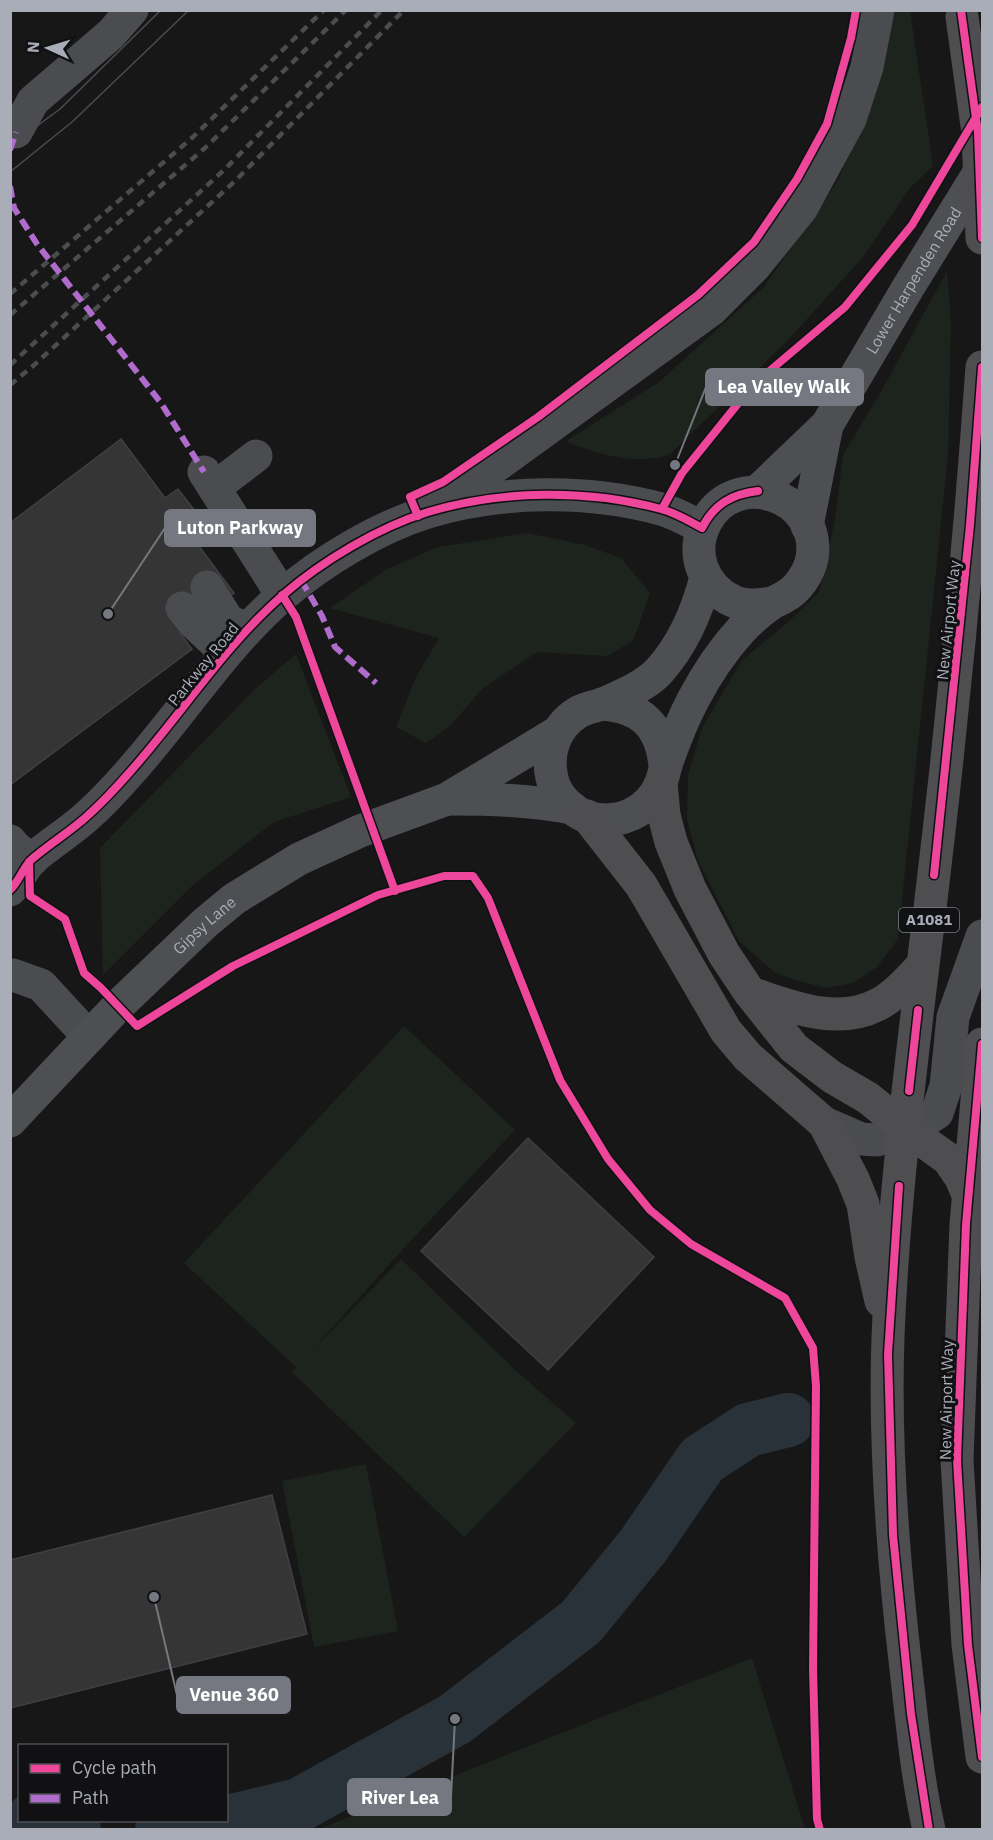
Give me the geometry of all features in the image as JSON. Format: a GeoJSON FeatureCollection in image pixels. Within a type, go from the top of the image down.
{"type":"FeatureCollection","features":[{"type":"Feature","properties":{"kind":"highway"},"geometry":{"type":"LineString","coordinates":[[962,14],[978,133],[982,238]]}},
{"type":"Feature","properties":{"kind":"highway","name":"New Airport Way"},"geometry":{"type":"LineString","coordinates":[[929,1830],[910,1703],[893,1534],[889,1450],[888,1334],[905,1128],[951,719],[970,525],[982,367]]}},
{"type":"Feature","properties":{"kind":"highway"},"geometry":{"type":"LineString","coordinates":[[663,774],[664,815],[671,842],[690,889],[724,954],[750,993],[794,1048],[832,1077],[868,1098],[948,1159],[961,1178],[969,1197]]}},
{"type":"Feature","properties":{"kind":"highway"},"geometry":{"type":"LineString","coordinates":[[579,812],[641,885],[726,1031],[748,1057],[824,1123],[853,1179],[863,1204],[871,1257],[888,1334]]}},
{"type":"Feature","properties":{"kind":"highway"},"geometry":{"type":"LineString","coordinates":[[750,993],[804,1011],[834,1015],[854,1012],[877,1005],[903,986],[923,965]]}},
{"type":"Feature","properties":{"kind":"highway","name":"New Airport Way"},"geometry":{"type":"LineString","coordinates":[[982,1044],[961,1317],[957,1460],[968,1645],[982,1757]]}},
{"type":"Feature","properties":{"kind":"main road","name":"Lower Harpenden Road"},"geometry":{"type":"LineString","coordinates":[[758,491],[827,426],[909,286],[982,168]]}},
{"type":"Feature","properties":{"kind":"main road","name":"Lower Harpenden Road"},"geometry":{"type":"LineString","coordinates":[[807,526],[827,426]]}},
{"type":"Feature","properties":{"kind":"main road"},"geometry":{"type":"LineString","coordinates":[[758,491],[782,498],[801,515],[812,541],[812,549],[807,573],[798,586],[786,597],[772,603],[753,606],[734,602],[718,592],[706,577],[699,561],[698,544],[702,528],[718,505],[730,497],[758,491]]}},
{"type":"Feature","properties":{"kind":"main road"},"geometry":{"type":"LineString","coordinates":[[706,577],[689,628],[675,652],[658,672],[632,690],[576,713],[558,732],[551,748],[549,764],[552,781],[560,796],[579,812],[602,820],[616,819],[631,815],[644,807],[654,796],[683,719],[703,681],[741,629],[772,603]]}},
{"type":"Feature","properties":{"kind":"main road"},"geometry":{"type":"LineString","coordinates":[[602,704],[619,705],[647,720],[657,734],[663,749],[663,774]]}},
{"type":"Feature","properties":{"kind":"main road","name":"Gipsy Lane"},"geometry":{"type":"LineString","coordinates":[[10,1121],[129,994],[234,899],[299,859],[360,831],[447,799],[558,732]]}},
{"type":"Feature","properties":{"kind":"main road","name":"Gipsy Lane"},"geometry":{"type":"LineString","coordinates":[[447,799],[543,802],[579,812]]}},
{"type":"Feature","properties":{"kind":"street"},"geometry":{"type":"LineString","coordinates":[[16,132],[33,101],[111,34],[132,10]]}},
{"type":"Feature","properties":{"kind":"street"},"geometry":{"type":"LineString","coordinates":[[428,512],[496,466],[711,310],[755,266],[801,209],[850,119],[867,67],[878,10]]}},
{"type":"Feature","properties":{"kind":"street"},"geometry":{"type":"LineString","coordinates":[[256,456],[209,480],[282,595]]}},
{"type":"Feature","properties":{"kind":"street","name":"Parkway Road"},"geometry":{"type":"LineString","coordinates":[[10,890],[18,881],[21,857],[84,819],[113,791],[156,742],[226,653],[282,595],[317,569],[375,534],[428,512],[488,499],[528,496],[584,497],[633,503],[662,509],[702,528]]}},
{"type":"Feature","properties":{"kind":"street"},"geometry":{"type":"LineString","coordinates":[[226,653],[194,623],[195,598],[229,622],[249,628]]}},
{"type":"Feature","properties":{"kind":"street"},"geometry":{"type":"LineString","coordinates":[[824,1123],[861,1139],[877,1140],[937,1113],[946,1086],[953,1017],[982,936]]}},
{"type":"Feature","properties":{"kind":"street"},"geometry":{"type":"LineString","coordinates":[[13,975],[41,986],[89,1037]]}},
{"type":"Feature","properties":{"kind":"shaded area"},"geometry":{"type":"Polygon","coordinates":[[[889,11],[910,11],[933,166],[910,188],[863,257],[788,340],[669,455],[630,459],[604,454],[566,441],[659,382],[764,287],[837,182],[876,93],[889,11]]]}},
{"type":"Feature","properties":{"kind":"shaded area"},"geometry":{"type":"Polygon","coordinates":[[[947,271],[951,322],[948,455],[898,939],[877,967],[853,983],[826,988],[774,972],[739,941],[699,863],[687,820],[688,775],[702,728],[742,660],[786,624],[819,592],[835,520],[843,455],[882,390],[947,271]]]}},
{"type":"Feature","properties":{"kind":"shaded area"},"geometry":{"type":"Polygon","coordinates":[[[527,533],[585,545],[621,558],[650,593],[633,641],[607,656],[537,652],[483,688],[450,726],[426,743],[396,727],[416,677],[439,638],[330,608],[387,569],[438,547],[527,533]]]}},
{"type":"Feature","properties":{"kind":"shaded area"},"geometry":{"type":"Polygon","coordinates":[[[296,654],[351,797],[274,822],[193,885],[103,975],[100,848],[254,690],[296,654]]]}},
{"type":"Feature","properties":{"kind":"shaded area"},"geometry":{"type":"Polygon","coordinates":[[[404,1026],[515,1130],[307,1356],[401,1259],[513,1368],[576,1423],[464,1537],[292,1372],[296,1367],[184,1263],[404,1026]]]}},
{"type":"Feature","properties":{"kind":"shaded area"},"geometry":{"type":"Polygon","coordinates":[[[366,1464],[398,1631],[314,1647],[282,1481],[366,1464]]]}},
{"type":"Feature","properties":{"kind":"shaded area"},"geometry":{"type":"Polygon","coordinates":[[[752,1658],[805,1829],[319,1829],[752,1658]]]}},
{"type":"Feature","properties":{"kind":"building"},"geometry":{"type":"Polygon","coordinates":[[[121,439],[165,498],[178,489],[202,520],[187,530],[234,593],[180,633],[192,649],[10,785],[10,523],[121,439]]]}},
{"type":"Feature","properties":{"kind":"building"},"geometry":{"type":"Polygon","coordinates":[[[528,1138],[654,1257],[548,1370],[421,1251],[528,1138]]]}},
{"type":"Feature","properties":{"kind":"building"},"geometry":{"type":"Polygon","coordinates":[[[272,1495],[307,1634],[10,1708],[10,1560],[272,1495]]]}},
{"type":"Feature","properties":{"kind":"waterway"},"geometry":{"type":"LineString","coordinates":[[228,1822],[299,1805],[455,1719],[581,1622],[643,1546],[702,1460],[748,1430],[788,1420]]}},
{"type":"Feature","properties":{"kind":"waterway"},"geometry":{"type":"LineString","coordinates":[[40,1822],[74,1830]]}},
{"type":"Feature","properties":{"kind":"waterway"},"geometry":{"type":"LineString","coordinates":[[162,1830],[211,1826],[228,1822]]}},
{"type":"Feature","properties":{"kind":"tram line"},"geometry":{"type":"LineString","coordinates":[[10,146],[60,109],[161,10]]}},
{"type":"Feature","properties":{"kind":"tram line"},"geometry":{"type":"LineString","coordinates":[[10,172],[72,122],[189,10]]}},
{"type":"Feature","properties":{"kind":"railway"},"geometry":{"type":"LineString","coordinates":[[10,294],[193,137],[324,10]]}},
{"type":"Feature","properties":{"kind":"railway"},"geometry":{"type":"LineString","coordinates":[[10,315],[205,148],[346,10]]}},
{"type":"Feature","properties":{"kind":"railway"},"geometry":{"type":"LineString","coordinates":[[10,365],[224,170],[382,10]]}},
{"type":"Feature","properties":{"kind":"railway"},"geometry":{"type":"LineString","coordinates":[[10,385],[235,181],[404,10]]}},
{"type":"Feature","properties":{"kind":"marked path"},"geometry":{"type":"LineString","coordinates":[[10,150],[16,132]]}},
{"type":"Feature","properties":{"kind":"marked path"},"geometry":{"type":"LineString","coordinates":[[10,186],[14,208],[37,244],[161,403],[204,472]]}},
{"type":"Feature","properties":{"kind":"marked path"},"geometry":{"type":"LineString","coordinates":[[301,580],[322,616],[335,647],[376,683]]}},
{"type":"Feature","properties":{"kind":"cycle path"},"geometry":{"type":"LineString","coordinates":[[418,516],[410,497],[443,482],[538,417],[698,295],[754,242],[797,179],[827,124],[851,38],[856,10]]}},
{"type":"Feature","properties":{"kind":"cycle path"},"geometry":{"type":"LineString","coordinates":[[961,10],[978,133],[982,238]]}},
{"type":"Feature","properties":{"kind":"cycle path"},"geometry":{"type":"LineString","coordinates":[[662,509],[682,473],[753,385],[845,307],[912,225],[982,107]]}},
{"type":"Feature","properties":{"kind":"cycle path"},"geometry":{"type":"LineString","coordinates":[[934,875],[970,525],[982,367]]}},
{"type":"Feature","properties":{"kind":"cycle path"},"geometry":{"type":"LineString","coordinates":[[10,890],[31,860],[85,818],[118,785],[241,636],[298,582],[352,546],[409,518],[428,512],[485,499],[514,496],[574,495],[633,502],[667,511],[702,528],[712,513],[725,502],[740,495],[758,491]]}},
{"type":"Feature","properties":{"kind":"cycle path"},"geometry":{"type":"LineString","coordinates":[[282,595],[296,617],[395,891]]}},
{"type":"Feature","properties":{"kind":"cycle path"},"geometry":{"type":"LineString","coordinates":[[29,862],[30,896],[65,919],[84,973],[137,1026],[233,966],[378,895],[444,876],[473,876],[488,898],[560,1080],[608,1159],[650,1210],[691,1244],[785,1298],[813,1348],[816,1386],[813,1668],[817,1819],[820,1830]]}},
{"type":"Feature","properties":{"kind":"cycle path"},"geometry":{"type":"LineString","coordinates":[[909,1091],[918,1010]]}},
{"type":"Feature","properties":{"kind":"cycle path"},"geometry":{"type":"LineString","coordinates":[[982,1044],[966,1224],[957,1460],[968,1645],[982,1757]]}},
{"type":"Feature","properties":{"kind":"cycle path"},"geometry":{"type":"LineString","coordinates":[[899,1186],[888,1354],[893,1535],[911,1714],[929,1830]]}},
{"type":"Feature","properties":{"kind":"place","name":"Lea Valley Walk"},"geometry":{"type":"Point","coordinates":[675,465]}},
{"type":"Feature","properties":{"kind":"place","name":"Luton Parkway"},"geometry":{"type":"Point","coordinates":[108,614]}},
{"type":"Feature","properties":{"kind":"place","name":"Venue 360"},"geometry":{"type":"Point","coordinates":[154,1597]}},
{"type":"Feature","properties":{"kind":"place","name":"River Lea"},"geometry":{"type":"Point","coordinates":[455,1719]}}]}
